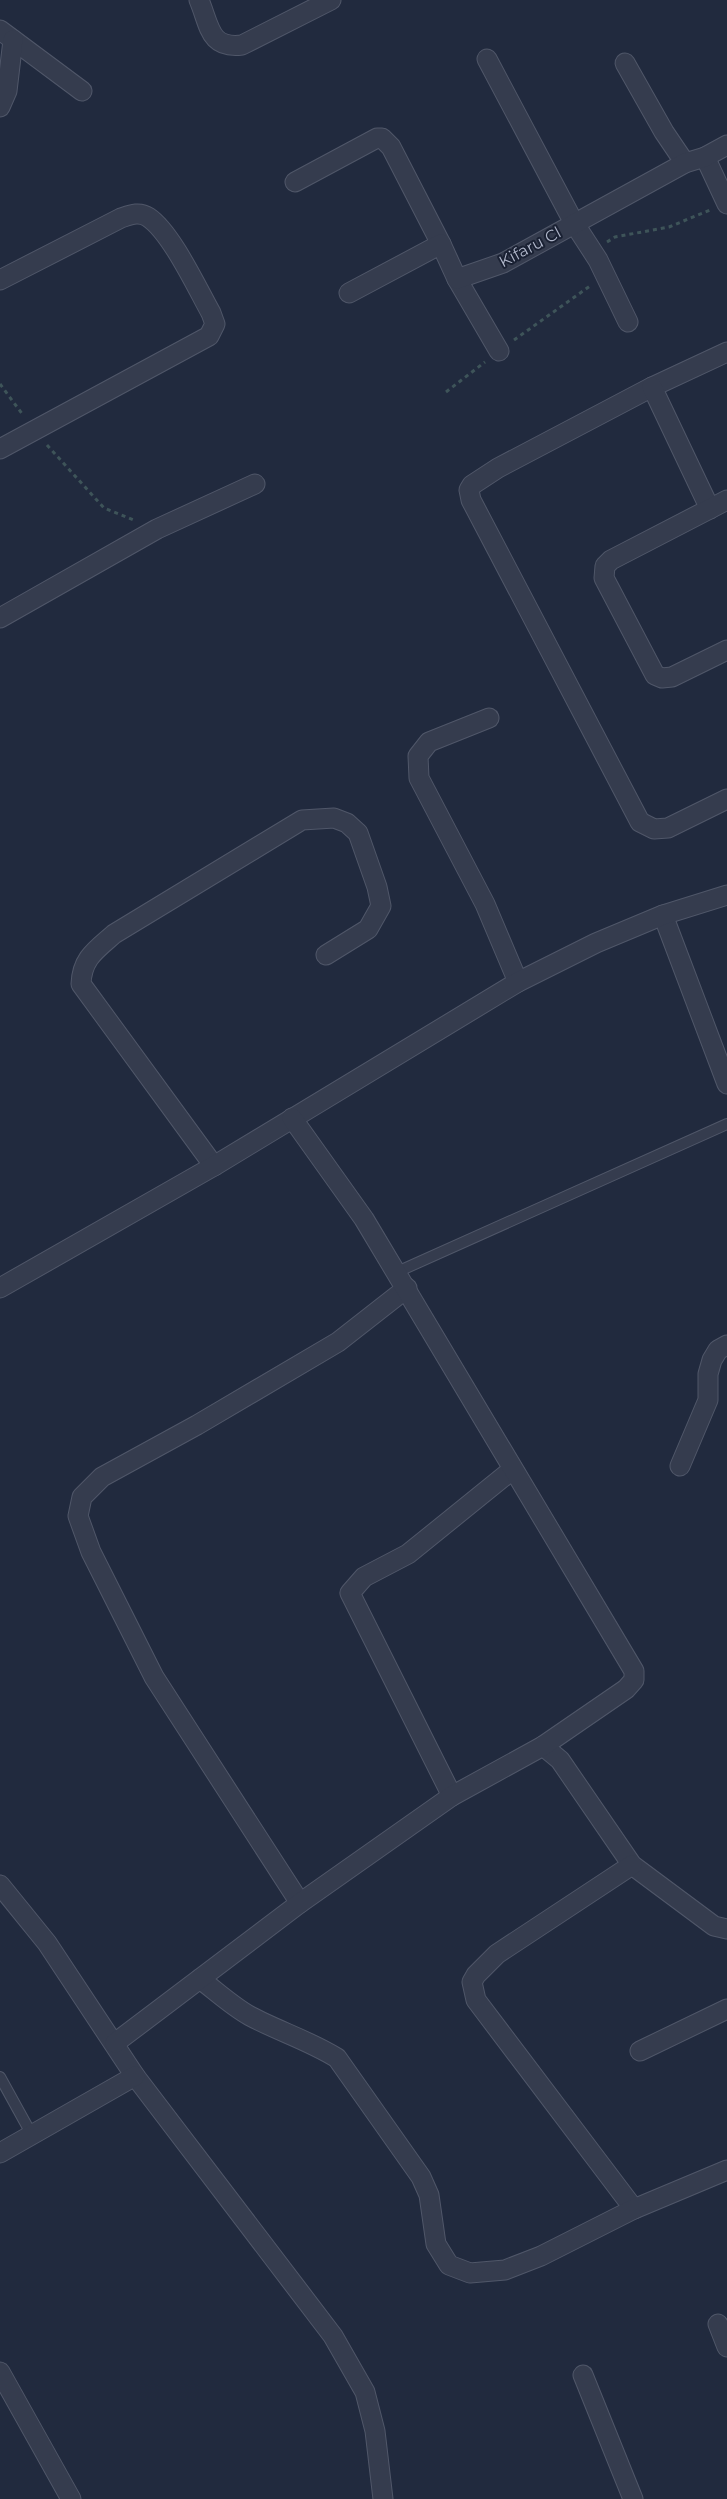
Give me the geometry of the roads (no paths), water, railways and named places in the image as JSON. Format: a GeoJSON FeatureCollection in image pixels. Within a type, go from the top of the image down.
{"type":"FeatureCollection","features":[{"type":"Feature","properties":{"kind":"street"},"geometry":{"type":"LineString","coordinates":[[199,0],[215,39],[222,44],[231,46],[242,45],[331,0]]}},
{"type":"Feature","properties":{"kind":"street"},"geometry":{"type":"LineString","coordinates":[[7,35],[82,91]]}},
{"type":"Feature","properties":{"kind":"street"},"geometry":{"type":"LineString","coordinates":[[0,107],[7,90],[7,35]]}},
{"type":"Feature","properties":{"kind":"street"},"geometry":{"type":"LineString","coordinates":[[487,59],[574,223],[598,260],[628,322]]}},
{"type":"Feature","properties":{"kind":"street"},"geometry":{"type":"LineString","coordinates":[[625,63],[664,132],[686,162]]}},
{"type":"Feature","properties":{"kind":"street"},"geometry":{"type":"LineString","coordinates":[[295,182],[376,138],[382,138],[391,147],[457,279],[499,351]]}},
{"type":"Feature","properties":{"kind":"street","name":"Kifaru Cl"},"geometry":{"type":"LineString","coordinates":[[457,279],[503,263],[686,162],[706,157],[727,145]]}},
{"type":"Feature","properties":{"kind":"street"},"geometry":{"type":"LineString","coordinates":[[706,157],[727,204]]}},
{"type":"Feature","properties":{"kind":"street"},"geometry":{"type":"LineString","coordinates":[[0,280],[121,218],[137,214],[147,216],[166,236],[215,324],[210,336],[0,450]]}},
{"type":"Feature","properties":{"kind":"street"},"geometry":{"type":"LineString","coordinates":[[349,293],[441,244]]}},
{"type":"Feature","properties":{"kind":"street"},"geometry":{"type":"LineString","coordinates":[[727,352],[652,387],[498,468],[472,485],[470,490],[471,500],[640,822],[654,829],[668,828],[727,799]]}},
{"type":"Feature","properties":{"kind":"street"},"geometry":{"type":"LineString","coordinates":[[652,387],[719,505],[611,560],[604,566],[604,578],[655,675],[662,678],[672,677],[727,650]]}},
{"type":"Feature","properties":{"kind":"street"},"geometry":{"type":"LineString","coordinates":[[0,618],[157,529],[256,484]]}},
{"type":"Feature","properties":{"kind":"street"},"geometry":{"type":"LineString","coordinates":[[489,718],[428,742],[418,756],[419,778],[486,904],[518,982]]}},
{"type":"Feature","properties":{"kind":"street"},"geometry":{"type":"LineString","coordinates":[[214,1166],[81,984],[81,969],[89,957],[114,934],[302,820],[318,817],[334,818],[347,823],[358,833],[377,887],[381,906],[368,929],[326,955]]}},
{"type":"Feature","properties":{"kind":"street"},"geometry":{"type":"LineString","coordinates":[[0,1288],[214,1166],[518,982],[596,942],[663,915],[727,895]]}},
{"type":"Feature","properties":{"kind":"street"},"geometry":{"type":"LineString","coordinates":[[663,915],[727,1084]]}},
{"type":"Feature","properties":{"kind":"street"},"geometry":{"type":"LineString","coordinates":[[114,2043],[300,1903],[452,1796],[543,1746],[626,1689],[634,1680],[634,1671],[512,1470],[407,1288],[364,1220],[292,1118]]}},
{"type":"Feature","properties":{"kind":"street"},"geometry":{"type":"LineString","coordinates":[[300,1903],[154,1677],[91,1552],[78,1516],[82,1497],[102,1477],[197,1426],[338,1342],[407,1288]]}},
{"type":"Feature","properties":{"kind":"street"},"geometry":{"type":"LineString","coordinates":[[680,1466],[708,1400],[708,1374],[712,1360],[718,1350],[727,1345]]}},
{"type":"Feature","properties":{"kind":"street"},"geometry":{"type":"LineString","coordinates":[[452,1796],[350,1593],[364,1577],[408,1554],[512,1470]]}},
{"type":"Feature","properties":{"kind":"street"},"geometry":{"type":"LineString","coordinates":[[543,1746],[560,1760],[632,1865],[714,1926],[727,1929]]}},
{"type":"Feature","properties":{"kind":"street"},"geometry":{"type":"LineString","coordinates":[[632,1865],[497,1954],[476,1975],[472,1982],[476,2000],[634,2209]]}},
{"type":"Feature","properties":{"kind":"street"},"geometry":{"type":"LineString","coordinates":[[0,1885],[47,1943],[135,2076],[333,2336],[365,2392],[375,2431],[382,2499]]}},
{"type":"Feature","properties":{"kind":"street"},"geometry":{"type":"LineString","coordinates":[[200,1979],[248,2015],[292,2037],[319,2047],[337,2058],[421,2176],[429,2195],[436,2244],[448,2265],[470,2273],[505,2270],[541,2256],[634,2209],[727,2170]]}},
{"type":"Feature","properties":{"kind":"street"},"geometry":{"type":"LineString","coordinates":[[640,2051],[727,2009]]}},
{"type":"Feature","properties":{"kind":"street"},"geometry":{"type":"LineString","coordinates":[[0,2153],[135,2076]]}},
{"type":"Feature","properties":{"kind":"street"},"geometry":{"type":"LineString","coordinates":[[718,2324],[727,2347]]}},
{"type":"Feature","properties":{"kind":"street"},"geometry":{"type":"LineString","coordinates":[[0,2372],[71,2499]]}},
{"type":"Feature","properties":{"kind":"street"},"geometry":{"type":"LineString","coordinates":[[583,2374],[633,2499]]}},
{"type":"Feature","properties":{"kind":"lane"},"geometry":{"type":"LineString","coordinates":[[396,1272],[727,1124]]}},
{"type":"Feature","properties":{"kind":"lane"},"geometry":{"type":"LineString","coordinates":[[0,2077],[32,2135]]}}]}
